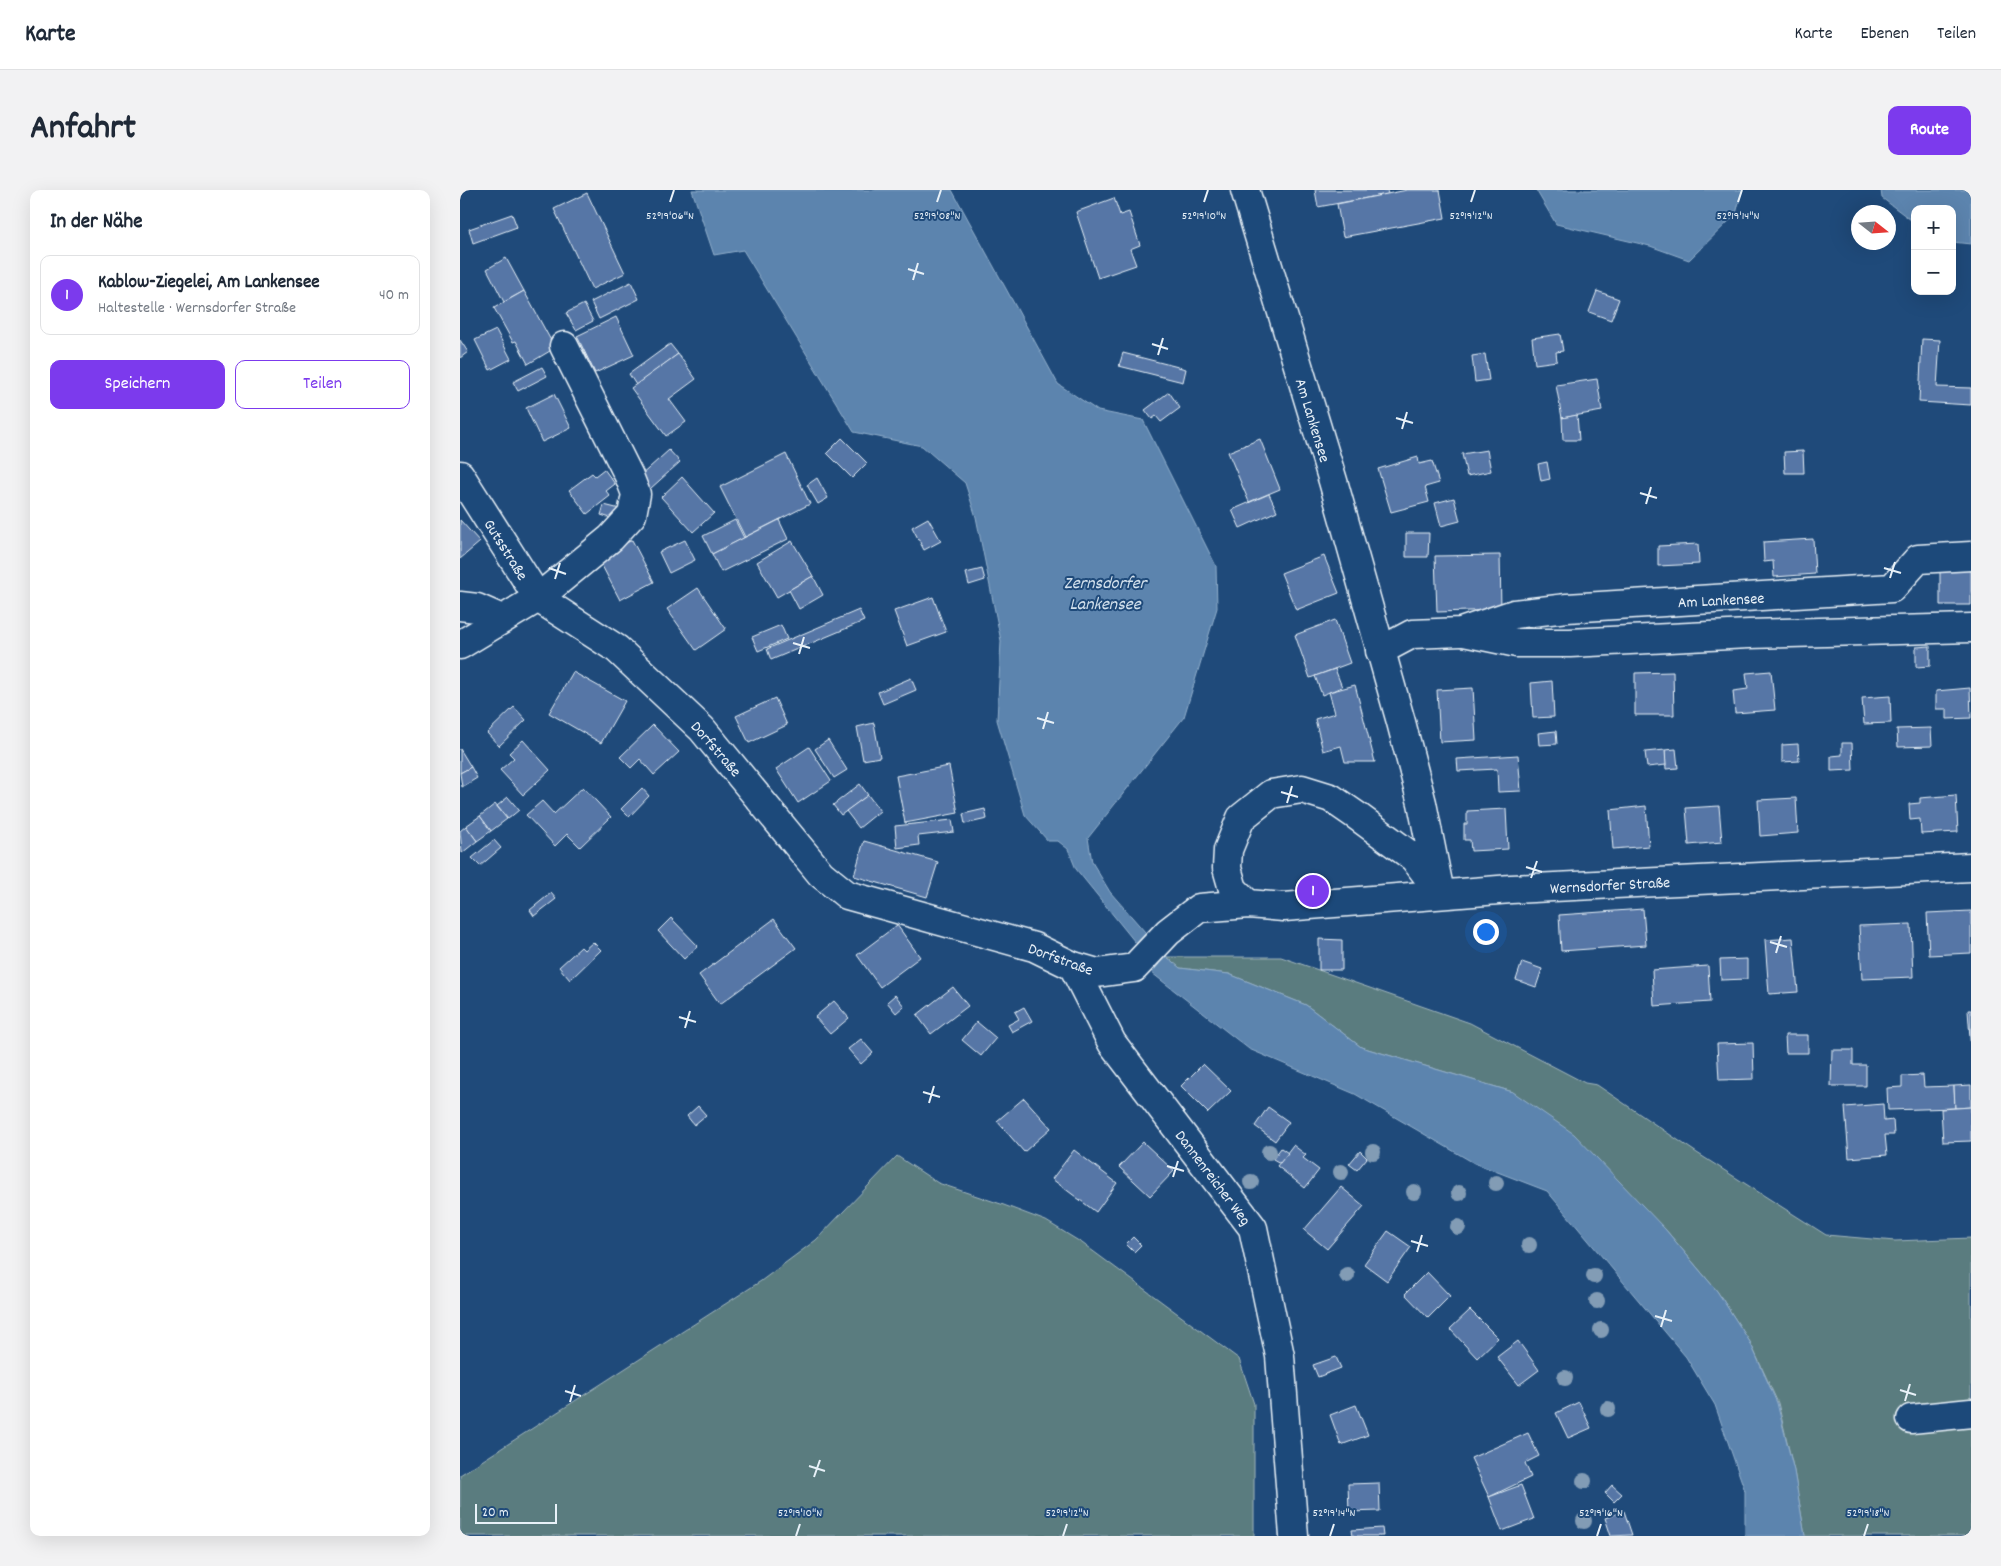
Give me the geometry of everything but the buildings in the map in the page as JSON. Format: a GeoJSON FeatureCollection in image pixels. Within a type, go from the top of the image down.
{"type":"FeatureCollection","features":[{"type":"Feature","properties":{"kind":"street","name":"Am Lankensee"},"geometry":{"type":"LineString","coordinates":[[1245,190],[1332,481],[1380,651],[1422,803],[1440,893]]}},
{"type":"Feature","properties":{"kind":"street"},"geometry":{"type":"LineString","coordinates":[[460,645],[538,598],[611,538],[632,515],[636,494],[597,410],[564,346]]}},
{"type":"Feature","properties":{"kind":"street","name":"Gutsstraße"},"geometry":{"type":"LineString","coordinates":[[460,474],[538,598]]}},
{"type":"Feature","properties":{"kind":"street","name":"Am Lankensee"},"geometry":{"type":"LineString","coordinates":[[1461,632],[1514,614],[1567,608],[1892,588],[1918,559],[1971,556]]}},
{"type":"Feature","properties":{"kind":"street","name":"Dorfstraße"},"geometry":{"type":"LineString","coordinates":[[538,598],[617,650],[702,729],[821,874],[846,895],[1034,947],[1073,966],[1097,973],[1134,968],[1168,932]]}},
{"type":"Feature","properties":{"kind":"street"},"geometry":{"type":"LineString","coordinates":[[460,606],[477,608],[502,619]]}},
{"type":"Feature","properties":{"kind":"street","name":"Am Lankensee"},"geometry":{"type":"LineString","coordinates":[[1380,651],[1412,634],[1461,632],[1516,643],[1570,643],[1749,634],[1971,628]]}},
{"type":"Feature","properties":{"kind":"street"},"geometry":{"type":"LineString","coordinates":[[1248,904],[1233,889],[1228,868],[1228,850],[1241,818],[1271,794],[1302,789],[1331,798],[1414,858],[1440,893]]}},
{"type":"Feature","properties":{"kind":"street","name":"Wernsdorfer Straße"},"geometry":{"type":"LineString","coordinates":[[1168,932],[1200,908],[1248,904],[1284,907],[1440,893],[1971,867]]}},
{"type":"Feature","properties":{"kind":"street","name":"Dannenreicher Weg"},"geometry":{"type":"LineString","coordinates":[[1073,966],[1112,1042],[1254,1228],[1280,1356],[1294,1536]]}},
{"type":"Feature","properties":{"kind":"street"},"geometry":{"type":"LineString","coordinates":[[1911,1419],[1971,1413]]}},
{"type":"Feature","properties":{"kind":"green space"},"geometry":{"type":"Polygon","coordinates":[[[1167,957],[1281,957],[1470,1023],[1585,1083],[1597,1085],[1697,1153],[1826,1235],[1895,1241],[1971,1238],[1971,1536],[1805,1536],[1794,1471],[1778,1403],[1750,1342],[1717,1291],[1665,1229],[1513,1092],[1361,1047],[1306,1005],[1229,974],[1180,968],[1167,957]]]}},
{"type":"Feature","properties":{"kind":"green space"},"geometry":{"type":"Polygon","coordinates":[[[897,1156],[938,1183],[1046,1221],[1082,1243],[1239,1359],[1254,1404],[1254,1536],[460,1536],[460,1475],[761,1281],[816,1240],[897,1156]]]}},
{"type":"Feature","properties":{"kind":"water","name":"Zernsdorfer Lankensee"},"geometry":{"type":"Polygon","coordinates":[[[692,190],[952,190],[1058,384],[1098,411],[1143,420],[1216,566],[1217,608],[1184,717],[1088,838],[1092,862],[1110,892],[1167,957],[1180,968],[1229,974],[1306,1005],[1361,1047],[1513,1092],[1574,1134],[1665,1229],[1717,1291],[1750,1342],[1777,1403],[1794,1471],[1805,1536],[1745,1536],[1745,1491],[1715,1405],[1686,1357],[1547,1191],[1474,1163],[1355,1094],[1249,1049],[1152,973],[1159,964],[1135,942],[1076,869],[1068,849],[1058,841],[1048,841],[1025,815],[997,720],[1001,641],[976,517],[965,483],[922,446],[854,432],[743,250],[714,255],[692,190]]]}},
{"type":"Feature","properties":{"kind":"water"},"geometry":{"type":"Polygon","coordinates":[[[1536,190],[1742,190],[1736,214],[1689,260],[1650,246],[1556,224],[1536,190]]]}},
{"type":"Feature","properties":{"kind":"water"},"geometry":{"type":"Polygon","coordinates":[[[1881,190],[1971,190],[1971,244],[1956,242],[1956,205],[1911,205],[1911,220],[1896,209],[1896,205],[1891,205],[1882,198],[1881,190]]]}},
{"type":"Feature","properties":{"kind":"place","name":"Kablow-Ziegelei, Am Lankensee"},"geometry":{"type":"Point","coordinates":[1313,891]}}]}
